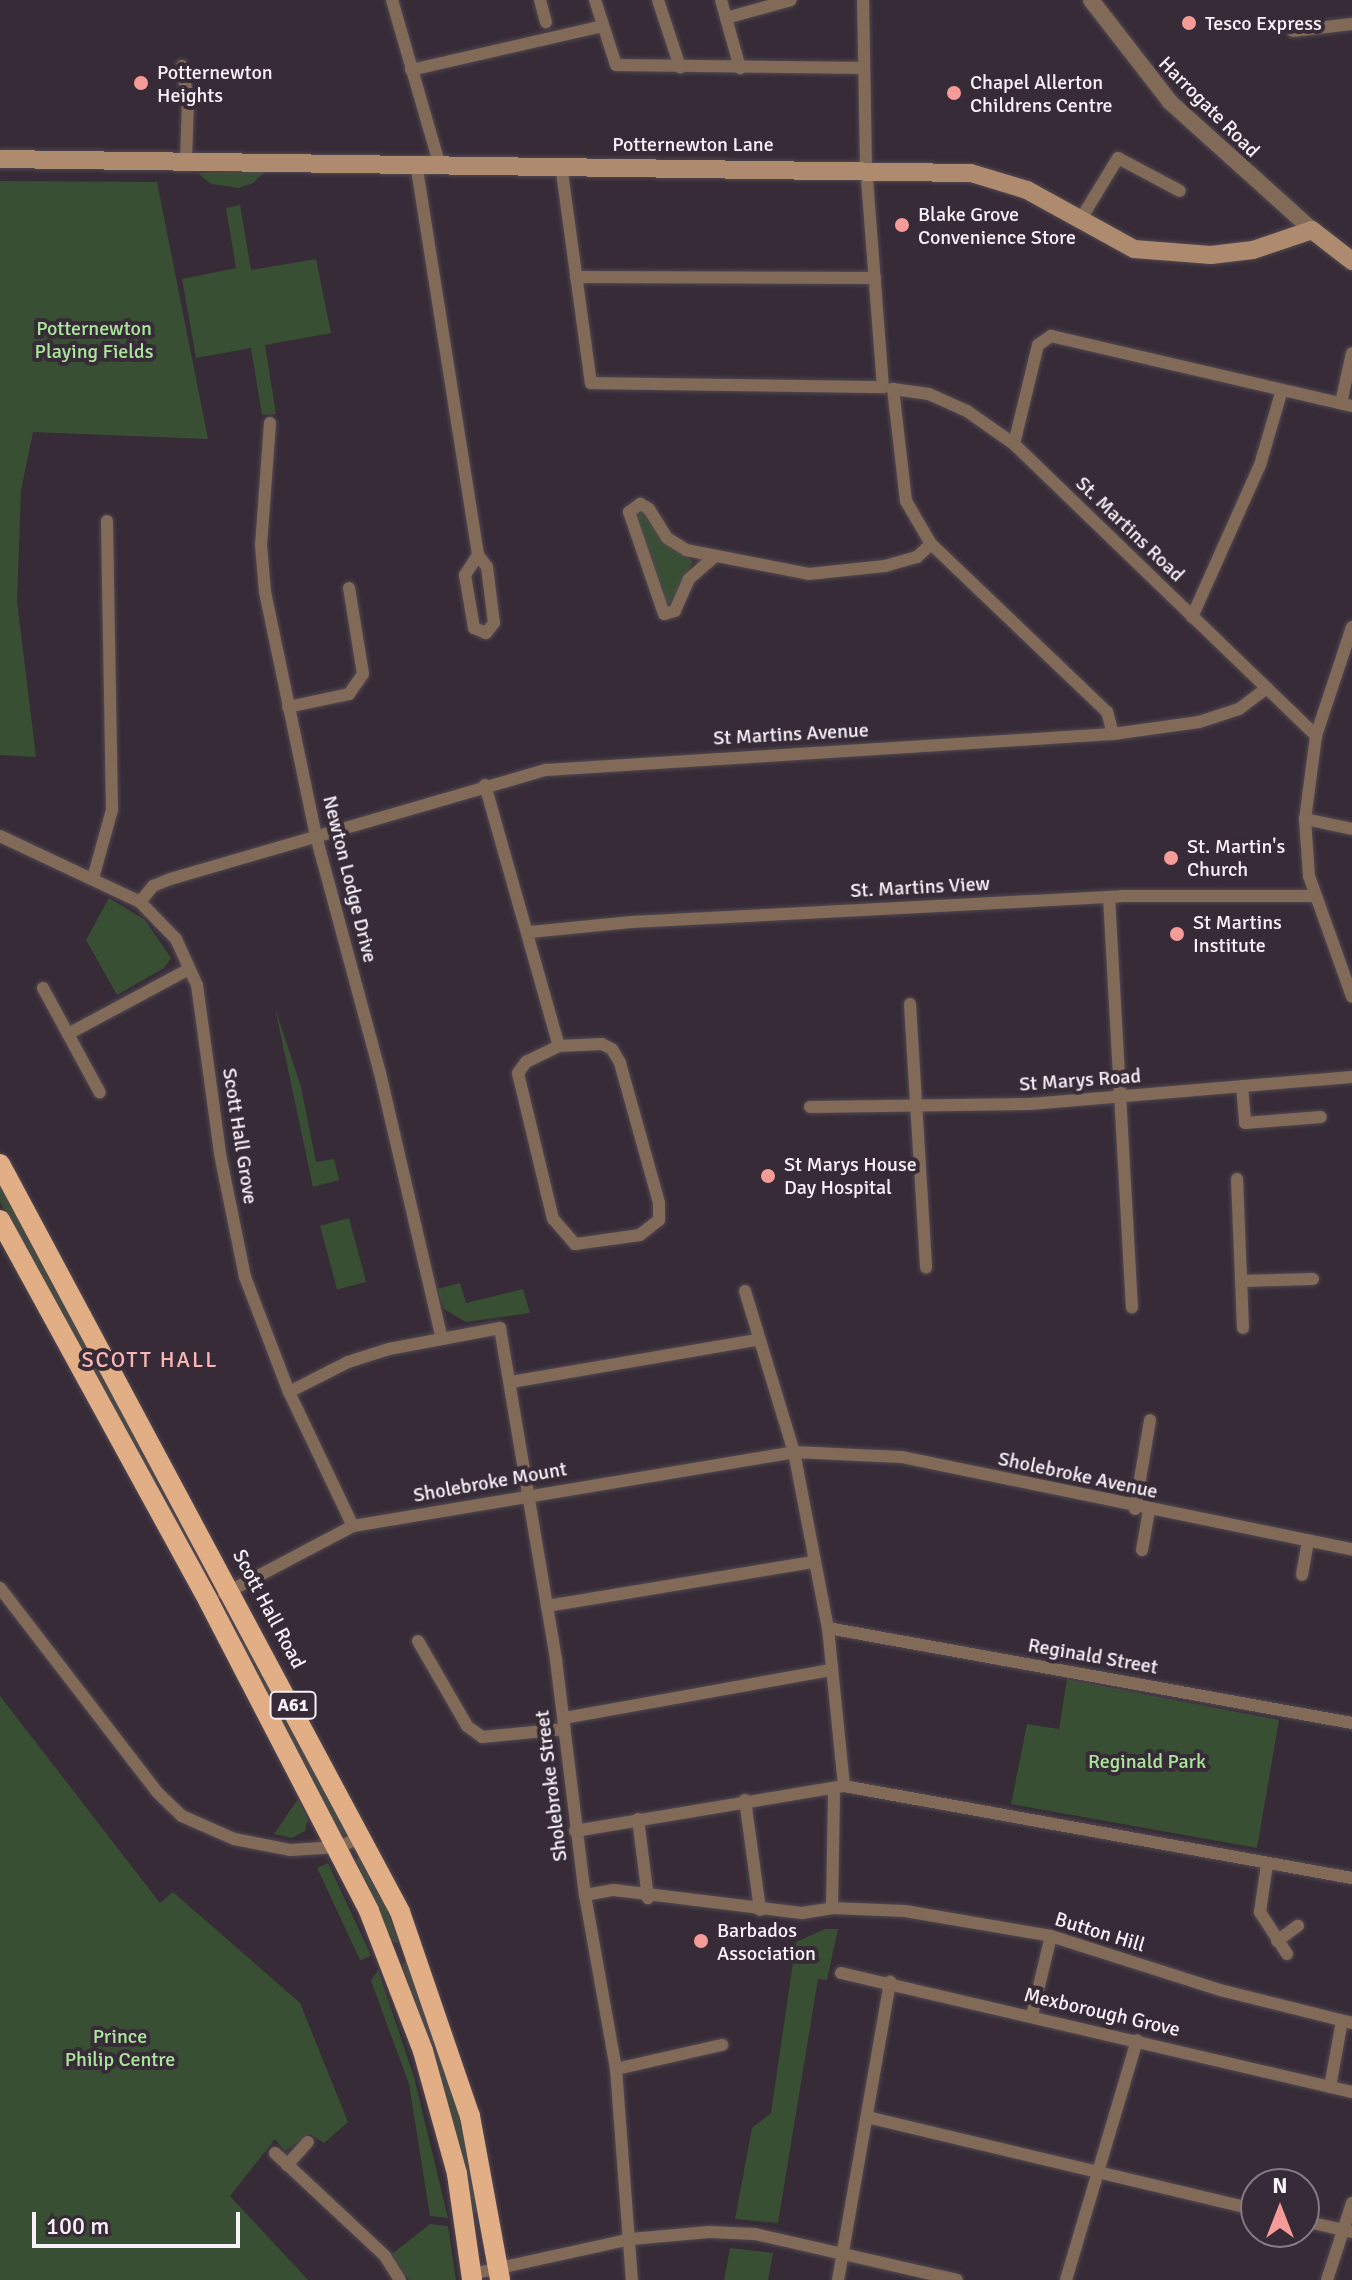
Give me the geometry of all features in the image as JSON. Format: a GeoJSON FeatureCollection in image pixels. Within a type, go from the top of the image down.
{"type":"FeatureCollection","features":[{"type":"Feature","properties":{"kind":"highway","name":"Scott Hall Road"},"geometry":{"type":"LineString","coordinates":[[0,1164],[363,1836],[400,1912],[451,2051],[470,2116],[499,2274]]}},
{"type":"Feature","properties":{"kind":"highway","name":"A61"},"geometry":{"type":"LineString","coordinates":[[0,1220],[339,1847],[400,1985],[423,2051],[457,2174],[472,2277]]}},
{"type":"Feature","properties":{"kind":"main road","name":"Potternewton Lane"},"geometry":{"type":"LineString","coordinates":[[0,159],[866,167],[971,173],[1027,190],[1079,222],[1134,249],[1173,256],[1253,250],[1312,230]]}},
{"type":"Feature","properties":{"kind":"main road"},"geometry":{"type":"LineString","coordinates":[[1312,230],[1352,261]]}},
{"type":"Feature","properties":{"kind":"street"},"geometry":{"type":"LineString","coordinates":[[392,0],[439,163]]}},
{"type":"Feature","properties":{"kind":"street"},"geometry":{"type":"LineString","coordinates":[[540,0],[546,22]]}},
{"type":"Feature","properties":{"kind":"street"},"geometry":{"type":"LineString","coordinates":[[595,0],[616,65],[864,68]]}},
{"type":"Feature","properties":{"kind":"street"},"geometry":{"type":"LineString","coordinates":[[658,0],[680,67]]}},
{"type":"Feature","properties":{"kind":"street"},"geometry":{"type":"LineString","coordinates":[[721,0],[740,68]]}},
{"type":"Feature","properties":{"kind":"street"},"geometry":{"type":"LineString","coordinates":[[726,18],[791,0]]}},
{"type":"Feature","properties":{"kind":"street"},"geometry":{"type":"LineString","coordinates":[[863,0],[866,167],[875,278],[906,501],[931,544],[1107,712],[1113,734]]}},
{"type":"Feature","properties":{"kind":"street","name":"Harrogate Road"},"geometry":{"type":"LineString","coordinates":[[1091,0],[1170,102],[1312,230]]}},
{"type":"Feature","properties":{"kind":"street"},"geometry":{"type":"LineString","coordinates":[[1293,31],[1352,24]]}},
{"type":"Feature","properties":{"kind":"street"},"geometry":{"type":"LineString","coordinates":[[411,70],[603,26]]}},
{"type":"Feature","properties":{"kind":"street"},"geometry":{"type":"LineString","coordinates":[[182,66],[188,101],[186,161]]}},
{"type":"Feature","properties":{"kind":"street"},"geometry":{"type":"LineString","coordinates":[[1114,144],[1118,158],[1180,191]]}},
{"type":"Feature","properties":{"kind":"street"},"geometry":{"type":"LineString","coordinates":[[1079,222],[1118,158]]}},
{"type":"Feature","properties":{"kind":"street"},"geometry":{"type":"LineString","coordinates":[[416,163],[478,555],[486,563],[494,620],[486,633],[473,624],[465,575],[478,555]]}},
{"type":"Feature","properties":{"kind":"street"},"geometry":{"type":"LineString","coordinates":[[561,165],[576,277],[875,278]]}},
{"type":"Feature","properties":{"kind":"street","name":"St. Martins Road"},"geometry":{"type":"LineString","coordinates":[[576,277],[591,383],[888,388],[929,394],[967,411],[1014,444],[1316,736]]}},
{"type":"Feature","properties":{"kind":"street"},"geometry":{"type":"LineString","coordinates":[[1014,444],[1038,345],[1051,336],[1347,405],[1352,353]]}},
{"type":"Feature","properties":{"kind":"street"},"geometry":{"type":"LineString","coordinates":[[1192,617],[1260,465],[1282,390]]}},
{"type":"Feature","properties":{"kind":"street","name":"Newton Lodge Drive"},"geometry":{"type":"LineString","coordinates":[[270,423],[261,545],[288,707],[316,836],[380,1073],[442,1339]]}},
{"type":"Feature","properties":{"kind":"street"},"geometry":{"type":"LineString","coordinates":[[713,558],[689,579],[675,611],[664,614],[629,512],[640,504],[649,509],[674,544],[713,558],[809,574],[842,573],[917,557],[931,544]]}},
{"type":"Feature","properties":{"kind":"street"},"geometry":{"type":"LineString","coordinates":[[93,878],[112,810],[107,521]]}},
{"type":"Feature","properties":{"kind":"street"},"geometry":{"type":"LineString","coordinates":[[288,707],[349,694],[363,674],[349,588]]}},
{"type":"Feature","properties":{"kind":"street"},"geometry":{"type":"LineString","coordinates":[[1352,627],[1316,736],[1305,819],[1314,896],[1352,997]]}},
{"type":"Feature","properties":{"kind":"street","name":"St Martins Avenue"},"geometry":{"type":"LineString","coordinates":[[140,902],[153,886],[170,879],[485,785],[581,767],[1113,734],[1199,722],[1239,709],[1267,688]]}},
{"type":"Feature","properties":{"kind":"street"},"geometry":{"type":"LineString","coordinates":[[485,785],[530,932],[559,1046]]}},
{"type":"Feature","properties":{"kind":"street"},"geometry":{"type":"LineString","coordinates":[[1305,819],[1352,829]]}},
{"type":"Feature","properties":{"kind":"street","name":"Scott Hall Grove"},"geometry":{"type":"LineString","coordinates":[[0,836],[140,902],[176,939],[197,985],[220,1154],[245,1277],[289,1392],[353,1526]]}},
{"type":"Feature","properties":{"kind":"street","name":"St. Martins View"},"geometry":{"type":"LineString","coordinates":[[530,932],[618,923],[1109,897],[1314,896]]}},
{"type":"Feature","properties":{"kind":"street"},"geometry":{"type":"LineString","coordinates":[[1109,897],[1132,1307]]}},
{"type":"Feature","properties":{"kind":"street"},"geometry":{"type":"LineString","coordinates":[[68,1034],[189,969]]}},
{"type":"Feature","properties":{"kind":"street"},"geometry":{"type":"LineString","coordinates":[[43,988],[100,1093]]}},
{"type":"Feature","properties":{"kind":"street"},"geometry":{"type":"LineString","coordinates":[[910,1004],[926,1268]]}},
{"type":"Feature","properties":{"kind":"street"},"geometry":{"type":"LineString","coordinates":[[602,1044],[612,1049],[620,1063],[659,1203],[659,1220],[640,1235],[575,1244],[553,1219],[518,1073],[526,1062],[559,1046],[602,1044]]}},
{"type":"Feature","properties":{"kind":"street","name":"St Marys Road"},"geometry":{"type":"LineString","coordinates":[[810,1107],[916,1107],[1120,1097],[1352,1077]]}},
{"type":"Feature","properties":{"kind":"street"},"geometry":{"type":"LineString","coordinates":[[1242,1086],[1245,1123],[1321,1117]]}},
{"type":"Feature","properties":{"kind":"street"},"geometry":{"type":"LineString","coordinates":[[1237,1179],[1243,1328]]}},
{"type":"Feature","properties":{"kind":"street"},"geometry":{"type":"LineString","coordinates":[[1241,1281],[1313,1279]]}},
{"type":"Feature","properties":{"kind":"street"},"geometry":{"type":"LineString","coordinates":[[745,1291],[794,1452],[828,1628],[837,1789],[832,1908]]}},
{"type":"Feature","properties":{"kind":"street","name":"Sholebroke Street"},"geometry":{"type":"LineString","coordinates":[[442,1339],[500,1328],[511,1382],[564,1723],[575,1831],[616,2069],[632,2280]]}},
{"type":"Feature","properties":{"kind":"street"},"geometry":{"type":"LineString","coordinates":[[289,1392],[348,1362],[442,1339]]}},
{"type":"Feature","properties":{"kind":"street"},"geometry":{"type":"LineString","coordinates":[[511,1382],[758,1340]]}},
{"type":"Feature","properties":{"kind":"street"},"geometry":{"type":"LineString","coordinates":[[1135,1509],[1150,1420]]}},
{"type":"Feature","properties":{"kind":"street","name":"Sholebroke Mount"},"geometry":{"type":"LineString","coordinates":[[209,1602],[353,1526],[528,1494],[794,1452]]}},
{"type":"Feature","properties":{"kind":"street","name":"Sholebroke Avenue"},"geometry":{"type":"LineString","coordinates":[[794,1452],[902,1457],[1149,1512],[1352,1549]]}},
{"type":"Feature","properties":{"kind":"street"},"geometry":{"type":"LineString","coordinates":[[1142,1550],[1149,1512]]}},
{"type":"Feature","properties":{"kind":"street"},"geometry":{"type":"LineString","coordinates":[[1302,1575],[1308,1542]]}},
{"type":"Feature","properties":{"kind":"street"},"geometry":{"type":"LineString","coordinates":[[547,1606],[814,1562]]}},
{"type":"Feature","properties":{"kind":"street"},"geometry":{"type":"LineString","coordinates":[[0,1588],[157,1792],[182,1816],[234,1839],[290,1850],[339,1847],[363,1836]]}},
{"type":"Feature","properties":{"kind":"street","name":"Reginald Street"},"geometry":{"type":"LineString","coordinates":[[828,1628],[1352,1723]]}},
{"type":"Feature","properties":{"kind":"street"},"geometry":{"type":"LineString","coordinates":[[418,1641],[467,1726],[482,1737],[832,1670]]}},
{"type":"Feature","properties":{"kind":"street"},"geometry":{"type":"LineString","coordinates":[[575,1831],[745,1800],[837,1789],[1352,1878]]}},
{"type":"Feature","properties":{"kind":"street"},"geometry":{"type":"LineString","coordinates":[[745,1800],[760,1910]]}},
{"type":"Feature","properties":{"kind":"street"},"geometry":{"type":"LineString","coordinates":[[638,1819],[648,1898]]}},
{"type":"Feature","properties":{"kind":"street"},"geometry":{"type":"LineString","coordinates":[[1267,1864],[1260,1912],[1287,1954]]}},
{"type":"Feature","properties":{"kind":"street","name":"Button Hill"},"geometry":{"type":"LineString","coordinates":[[585,1895],[614,1890],[648,1898],[802,1913],[832,1908],[905,1911],[1051,1936],[1220,1990],[1347,2022]]}},
{"type":"Feature","properties":{"kind":"street"},"geometry":{"type":"LineString","coordinates":[[1277,1941],[1298,1926]]}},
{"type":"Feature","properties":{"kind":"street"},"geometry":{"type":"LineString","coordinates":[[1032,2015],[1051,1936]]}},
{"type":"Feature","properties":{"kind":"street","name":"Mexborough Grove"},"geometry":{"type":"LineString","coordinates":[[841,1973],[1032,2015],[1352,2092]]}},
{"type":"Feature","properties":{"kind":"street"},"geometry":{"type":"LineString","coordinates":[[838,2280],[890,1982]]}},
{"type":"Feature","properties":{"kind":"street"},"geometry":{"type":"LineString","coordinates":[[1330,2087],[1347,2022]]}},
{"type":"Feature","properties":{"kind":"street"},"geometry":{"type":"LineString","coordinates":[[1066,2280],[1137,2040]]}},
{"type":"Feature","properties":{"kind":"street"},"geometry":{"type":"LineString","coordinates":[[616,2069],[722,2045]]}},
{"type":"Feature","properties":{"kind":"street"},"geometry":{"type":"LineString","coordinates":[[867,2117],[1240,2206]]}},
{"type":"Feature","properties":{"kind":"street"},"geometry":{"type":"LineString","coordinates":[[287,2165],[308,2142]]}},
{"type":"Feature","properties":{"kind":"street"},"geometry":{"type":"LineString","coordinates":[[275,2153],[385,2256],[400,2280]]}},
{"type":"Feature","properties":{"kind":"street"},"geometry":{"type":"LineString","coordinates":[[1327,2280],[1348,2231],[1352,2203]]}},
{"type":"Feature","properties":{"kind":"street"},"geometry":{"type":"LineString","coordinates":[[1320,2225],[1348,2231]]}},
{"type":"Feature","properties":{"kind":"street"},"geometry":{"type":"LineString","coordinates":[[472,2277],[499,2274],[631,2239],[709,2232],[755,2234],[957,2280]]}},
{"type":"Feature","properties":{"kind":"green space"},"geometry":{"type":"Polygon","coordinates":[[[261,170],[264,173],[253,183],[239,188],[211,184],[198,173],[261,170]]]}},
{"type":"Feature","properties":{"kind":"green space","name":"Potternewton Playing Fields"},"geometry":{"type":"Polygon","coordinates":[[[0,181],[157,182],[208,439],[33,432],[21,490],[17,601],[36,757],[0,755],[0,181]]]}},
{"type":"Feature","properties":{"kind":"green space"},"geometry":{"type":"Polygon","coordinates":[[[240,205],[251,270],[316,259],[331,333],[265,345],[276,414],[262,415],[251,348],[196,358],[182,279],[236,268],[226,208],[240,205]]]}},
{"type":"Feature","properties":{"kind":"green space"},"geometry":{"type":"Polygon","coordinates":[[[636,512],[643,512],[693,562],[671,603],[663,605],[636,512]]]}},
{"type":"Feature","properties":{"kind":"green space"},"geometry":{"type":"Polygon","coordinates":[[[109,898],[145,920],[171,958],[164,968],[117,995],[86,940],[109,898]]]}},
{"type":"Feature","properties":{"kind":"green space"},"geometry":{"type":"Polygon","coordinates":[[[275,1008],[301,1087],[316,1162],[334,1159],[339,1180],[313,1187],[275,1008]]]}},
{"type":"Feature","properties":{"kind":"green space"},"geometry":{"type":"Polygon","coordinates":[[[0,1182],[195,1546],[188,1549],[0,1202],[0,1182]]]}},
{"type":"Feature","properties":{"kind":"green space"},"geometry":{"type":"Polygon","coordinates":[[[349,1218],[366,1282],[337,1290],[320,1226],[349,1218]]]}},
{"type":"Feature","properties":{"kind":"green space"},"geometry":{"type":"Polygon","coordinates":[[[460,1283],[466,1303],[523,1289],[530,1313],[466,1322],[444,1309],[437,1289],[460,1283]]]}},
{"type":"Feature","properties":{"kind":"green space"},"geometry":{"type":"Polygon","coordinates":[[[236,1622],[348,1835],[341,1834],[229,1625],[236,1622]]]}},
{"type":"Feature","properties":{"kind":"green space","name":"Reginald Park"},"geometry":{"type":"Polygon","coordinates":[[[1067,1679],[1279,1720],[1257,1848],[1011,1804],[1027,1724],[1059,1729],[1067,1679]]]}},
{"type":"Feature","properties":{"kind":"green space","name":"Prince Philip Centre"},"geometry":{"type":"Polygon","coordinates":[[[0,1696],[160,1903],[173,1892],[300,2003],[348,2122],[324,2143],[310,2134],[285,2151],[275,2139],[230,2196],[308,2280],[0,2280],[0,1696]]]}},
{"type":"Feature","properties":{"kind":"green space"},"geometry":{"type":"Polygon","coordinates":[[[298,1799],[308,1819],[305,1831],[292,1838],[274,1834],[298,1799]]]}},
{"type":"Feature","properties":{"kind":"green space"},"geometry":{"type":"Polygon","coordinates":[[[359,1854],[383,1897],[399,1943],[393,1942],[355,1862],[359,1854]]]}},
{"type":"Feature","properties":{"kind":"green space"},"geometry":{"type":"Polygon","coordinates":[[[328,1863],[371,1955],[360,1961],[317,1868],[328,1863]]]}},
{"type":"Feature","properties":{"kind":"green space"},"geometry":{"type":"Polygon","coordinates":[[[825,1929],[838,1929],[827,1980],[818,1979],[778,2223],[735,2219],[752,2128],[771,2113],[796,1942],[825,1929]]]}},
{"type":"Feature","properties":{"kind":"green space"},"geometry":{"type":"Polygon","coordinates":[[[408,1959],[457,2105],[480,2212],[472,2213],[434,2059],[402,1965],[408,1959]]]}},
{"type":"Feature","properties":{"kind":"green space"},"geometry":{"type":"Polygon","coordinates":[[[378,1970],[414,2077],[448,2218],[430,2216],[409,2084],[371,1981],[378,1970]]]}},
{"type":"Feature","properties":{"kind":"green space"},"geometry":{"type":"Polygon","coordinates":[[[430,2224],[448,2226],[456,2280],[409,2280],[392,2254],[430,2224]]]}},
{"type":"Feature","properties":{"kind":"green space"},"geometry":{"type":"Polygon","coordinates":[[[730,2248],[773,2253],[768,2280],[724,2280],[730,2248]]]}},
{"type":"Feature","properties":{"kind":"place","name":"Tesco Express"},"geometry":{"type":"Point","coordinates":[1189,23]}},
{"type":"Feature","properties":{"kind":"place","name":"Potternewton Heights"},"geometry":{"type":"Point","coordinates":[141,83]}},
{"type":"Feature","properties":{"kind":"place","name":"Chapel Allerton Childrens Centre"},"geometry":{"type":"Point","coordinates":[954,93]}},
{"type":"Feature","properties":{"kind":"place","name":"Blake Grove Convenience Store"},"geometry":{"type":"Point","coordinates":[902,225]}},
{"type":"Feature","properties":{"kind":"place","name":"St. Martin's Church"},"geometry":{"type":"Point","coordinates":[1171,858]}},
{"type":"Feature","properties":{"kind":"place","name":"St Martins Institute"},"geometry":{"type":"Point","coordinates":[1177,934]}},
{"type":"Feature","properties":{"kind":"place","name":"St Marys House Day Hospital"},"geometry":{"type":"Point","coordinates":[768,1176]}},
{"type":"Feature","properties":{"kind":"place","name":"Barbados Association"},"geometry":{"type":"Point","coordinates":[701,1941]}},
{"type":"Feature","properties":{"kind":"district","name":"SCOTT HALL"},"geometry":{"type":"Point","coordinates":[150,1360]}}]}
